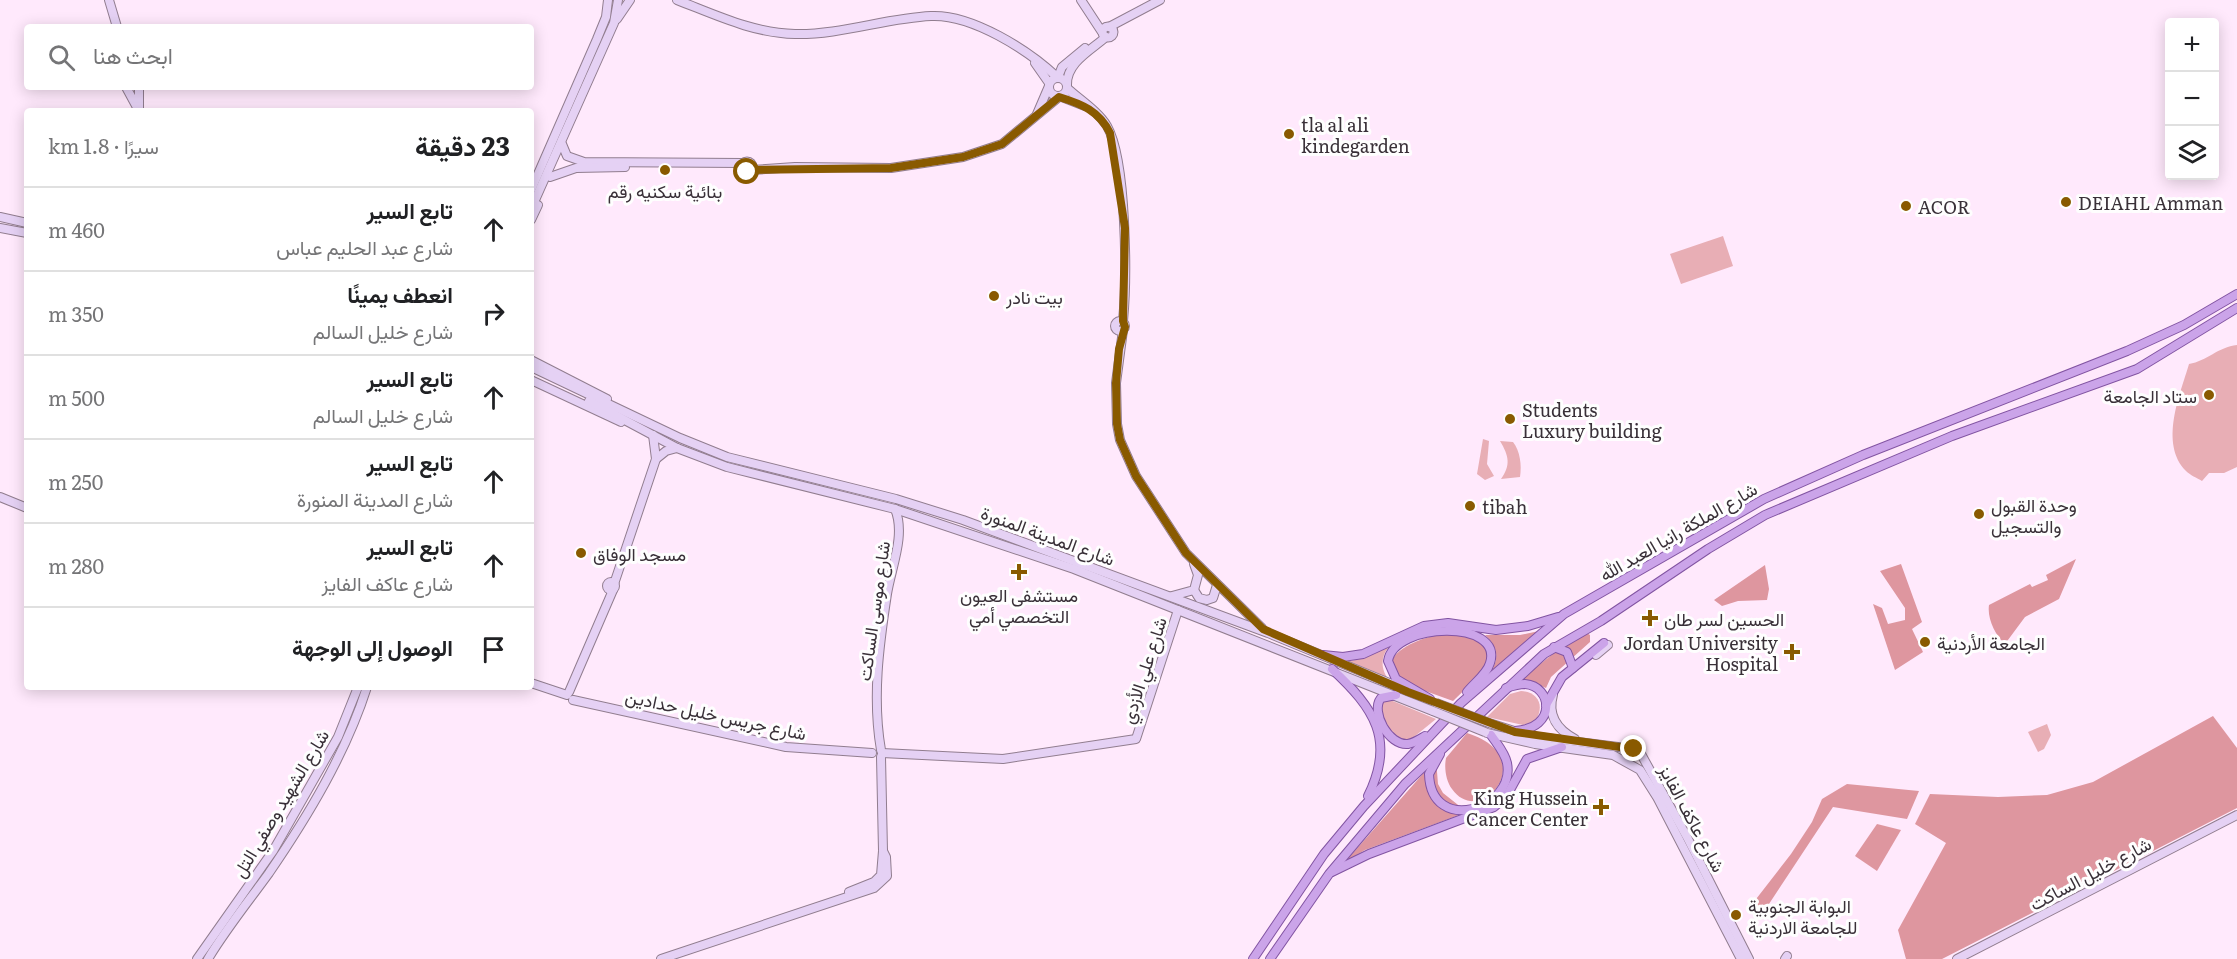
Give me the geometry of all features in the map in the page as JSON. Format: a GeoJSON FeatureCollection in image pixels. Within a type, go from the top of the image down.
{"type":"FeatureCollection","features":[{"type":"Feature","properties":{"kind":"main road","name":"شارع الملكة رانيا العبد الله"},"geometry":{"type":"LineString","coordinates":[[1253,959],[1324,854],[1364,806],[1461,703],[1564,614],[1597,598],[1698,535],[1764,499],[1863,456],[2127,351],[2184,325],[2237,294]]}},
{"type":"Feature","properties":{"kind":"main road","name":"شارع الملكة رانيا العبد الله"},"geometry":{"type":"LineString","coordinates":[[1270,959],[1329,874],[1405,784],[1534,661],[1554,647],[1613,614],[1734,532],[1875,468],[1953,436],[2137,369],[2237,308]]}},
{"type":"Feature","properties":{"kind":"main road"},"geometry":{"type":"LineString","coordinates":[[1875,468],[1908,460]]}},
{"type":"Feature","properties":{"kind":"main road"},"geometry":{"type":"LineString","coordinates":[[1323,655],[1343,657],[1363,654],[1424,626],[1448,623],[1496,630],[1528,626],[1564,614]]}},
{"type":"Feature","properties":{"kind":"main road"},"geometry":{"type":"LineString","coordinates":[[1433,704],[1394,677],[1389,657],[1395,648],[1415,637],[1434,632],[1456,631],[1480,638],[1488,646],[1491,656],[1489,666],[1461,703]]}},
{"type":"Feature","properties":{"kind":"main road"},"geometry":{"type":"LineString","coordinates":[[1515,732],[1537,727],[1544,717],[1554,687],[1573,668],[1606,644]]}},
{"type":"Feature","properties":{"kind":"main road"},"geometry":{"type":"LineString","coordinates":[[1554,647],[1566,652],[1573,668]]}},
{"type":"Feature","properties":{"kind":"main road"},"geometry":{"type":"LineString","coordinates":[[1332,669],[1357,694],[1381,736],[1380,769],[1364,806]]}},
{"type":"Feature","properties":{"kind":"main road"},"geometry":{"type":"LineString","coordinates":[[1505,688],[1524,684],[1533,686],[1543,695],[1546,708]]}},
{"type":"Feature","properties":{"kind":"main road"},"geometry":{"type":"LineString","coordinates":[[1396,695],[1381,698],[1377,705],[1378,714],[1392,738],[1398,743],[1411,744],[1433,731]]}},
{"type":"Feature","properties":{"kind":"main road"},"geometry":{"type":"LineString","coordinates":[[1448,741],[1434,764],[1430,782],[1439,802],[1454,811],[1462,811],[1489,802],[1503,789],[1507,779],[1505,759],[1488,733]]}},
{"type":"Feature","properties":{"kind":"main road"},"geometry":{"type":"LineString","coordinates":[[1329,874],[1368,855],[1494,807],[1506,797],[1527,759],[1562,747]]}},
{"type":"Feature","properties":{"kind":"street"},"geometry":{"type":"LineString","coordinates":[[109,0],[115,24]]}},
{"type":"Feature","properties":{"kind":"street"},"geometry":{"type":"LineString","coordinates":[[602,0],[607,13]]}},
{"type":"Feature","properties":{"kind":"street"},"geometry":{"type":"LineString","coordinates":[[534,183],[607,13],[608,0]]}},
{"type":"Feature","properties":{"kind":"street"},"geometry":{"type":"LineString","coordinates":[[614,22],[618,0]]}},
{"type":"Feature","properties":{"kind":"street"},"geometry":{"type":"LineString","coordinates":[[534,203],[614,22],[630,0]]}},
{"type":"Feature","properties":{"kind":"street"},"geometry":{"type":"LineString","coordinates":[[677,0],[746,26],[777,33],[836,31],[942,16],[983,28],[1043,65],[1105,124],[1114,151],[1125,228],[1121,321],[1115,326],[1120,330],[1116,390],[1120,440],[1136,476],[1172,534],[1194,562],[1268,633]]}},
{"type":"Feature","properties":{"kind":"street"},"geometry":{"type":"LineString","coordinates":[[1081,0],[1107,31]]}},
{"type":"Feature","properties":{"kind":"street"},"geometry":{"type":"LineString","coordinates":[[1033,120],[1043,104],[1049,85],[1058,77],[1068,62],[1107,31],[1160,0]]}},
{"type":"Feature","properties":{"kind":"street"},"geometry":{"type":"LineString","coordinates":[[560,147],[567,156],[580,162],[726,165],[743,167],[747,172],[752,167],[891,168],[950,160],[997,146],[1033,120],[1060,97],[1067,87],[1067,74],[1072,66],[1107,31]]}},
{"type":"Feature","properties":{"kind":"street"},"geometry":{"type":"LineString","coordinates":[[1033,59],[1049,85],[1060,97],[1086,106]]}},
{"type":"Feature","properties":{"kind":"street"},"geometry":{"type":"LineString","coordinates":[[1043,65],[1068,62]]}},
{"type":"Feature","properties":{"kind":"street"},"geometry":{"type":"LineString","coordinates":[[128,90],[137,108]]}},
{"type":"Feature","properties":{"kind":"street"},"geometry":{"type":"LineString","coordinates":[[139,90],[139,108]]}},
{"type":"Feature","properties":{"kind":"street"},"geometry":{"type":"LineString","coordinates":[[534,174],[546,148],[553,140]]}},
{"type":"Feature","properties":{"kind":"street"},"geometry":{"type":"LineString","coordinates":[[534,213],[560,147]]}},
{"type":"Feature","properties":{"kind":"street"},"geometry":{"type":"LineString","coordinates":[[550,177],[576,168],[673,167],[685,164]]}},
{"type":"Feature","properties":{"kind":"street"},"geometry":{"type":"LineString","coordinates":[[0,217],[24,222]]}},
{"type":"Feature","properties":{"kind":"street"},"geometry":{"type":"LineString","coordinates":[[0,228],[24,233]]}},
{"type":"Feature","properties":{"kind":"street","name":"شارع المدينة المنورة"},"geometry":{"type":"LineString","coordinates":[[534,362],[642,419]]}},
{"type":"Feature","properties":{"kind":"street","name":"شارع المدينة المنورة"},"geometry":{"type":"LineString","coordinates":[[534,368],[728,457],[896,499],[963,520],[1268,633],[1433,704]]}},
{"type":"Feature","properties":{"kind":"street","name":"شارع المدينة المنورة"},"geometry":{"type":"LineString","coordinates":[[534,374],[677,448],[727,467],[920,517],[1074,569],[1396,695],[1433,704]]}},
{"type":"Feature","properties":{"kind":"street","name":"شارع المدينة المنورة"},"geometry":{"type":"LineString","coordinates":[[534,381],[608,418],[640,428]]}},
{"type":"Feature","properties":{"kind":"street"},"geometry":{"type":"LineString","coordinates":[[572,695],[656,459],[653,435]]}},
{"type":"Feature","properties":{"kind":"street"},"geometry":{"type":"LineString","coordinates":[[656,459],[666,451],[677,448]]}},
{"type":"Feature","properties":{"kind":"street"},"geometry":{"type":"LineString","coordinates":[[0,497],[24,507]]}},
{"type":"Feature","properties":{"kind":"street","name":"شارع موسى الساكت"},"geometry":{"type":"LineString","coordinates":[[661,959],[836,901],[879,878],[883,851],[878,753],[878,667],[887,595],[899,533],[895,509]]}},
{"type":"Feature","properties":{"kind":"street","name":"شارع موسى الساكت"},"geometry":{"type":"LineString","coordinates":[[899,533],[907,521],[920,517]]}},
{"type":"Feature","properties":{"kind":"street"},"geometry":{"type":"LineString","coordinates":[[1194,562],[1198,575],[1194,590],[1199,598],[1207,600],[1213,598],[1217,585]]}},
{"type":"Feature","properties":{"kind":"street"},"geometry":{"type":"LineString","coordinates":[[1170,597],[1194,590]]}},
{"type":"Feature","properties":{"kind":"street","name":"شارع علي الأزدي"},"geometry":{"type":"LineString","coordinates":[[1136,739],[1179,610]]}},
{"type":"Feature","properties":{"kind":"street"},"geometry":{"type":"LineString","coordinates":[[1588,743],[1569,735],[1557,726],[1552,714],[1552,700],[1557,688],[1564,680],[1606,644]]}},
{"type":"Feature","properties":{"kind":"street","name":"شارع جريس خليل حدادين"},"geometry":{"type":"LineString","coordinates":[[534,684],[589,701],[786,747],[1003,759],[1136,739]]}},
{"type":"Feature","properties":{"kind":"street","name":"شارع الشهيد وصفي التل"},"geometry":{"type":"LineString","coordinates":[[197,959],[224,917],[273,851],[343,726],[357,690]]}},
{"type":"Feature","properties":{"kind":"street","name":"شارع الشهيد وصفي التل"},"geometry":{"type":"LineString","coordinates":[[208,959],[283,851],[307,812],[354,725],[366,690]]}},
{"type":"Feature","properties":{"kind":"street","name":"شارع عاكف الفايز"},"geometry":{"type":"LineString","coordinates":[[1433,704],[1515,732],[1634,749],[1643,757],[1687,837],[1749,959]]}},
{"type":"Feature","properties":{"kind":"street","name":"شارع عاكف الفايز"},"geometry":{"type":"LineString","coordinates":[[1433,704],[1488,733],[1623,758],[1640,770],[1661,805],[1741,959]]}},
{"type":"Feature","properties":{"kind":"street"},"geometry":{"type":"LineString","coordinates":[[1593,752],[1602,750],[1643,757]]}},
{"type":"Feature","properties":{"kind":"street","name":"شارع خليل الساكت"},"geometry":{"type":"LineString","coordinates":[[1957,959],[2237,815]]}},
{"type":"Feature","properties":{"kind":"street"},"geometry":{"type":"LineString","coordinates":[[224,917],[232,922]]}},
{"type":"Feature","properties":{"kind":"street"},"geometry":{"type":"LineString","coordinates":[[215,930],[223,935]]}},
{"type":"Feature","properties":{"kind":"street"},"geometry":{"type":"LineString","coordinates":[[1735,948],[1735,959]]}},
{"type":"Feature","properties":{"kind":"shaded area"},"geometry":{"type":"Polygon","coordinates":[[[1723,236],[1733,266],[1681,284],[1670,254],[1723,236]]]}},
{"type":"Feature","properties":{"kind":"shaded area","name":"ستاد الجامعة"},"geometry":{"type":"Polygon","coordinates":[[[2237,345],[2237,467],[2224,473],[2209,473],[2202,481],[2186,471],[2178,460],[2173,433],[2177,404],[2189,364],[2224,348],[2237,345]]]}},
{"type":"Feature","properties":{"kind":"shaded area"},"geometry":{"type":"Polygon","coordinates":[[[1483,439],[1489,441],[1487,464],[1494,476],[1485,480],[1477,474],[1483,439]]]}},
{"type":"Feature","properties":{"kind":"shaded area"},"geometry":{"type":"Polygon","coordinates":[[[1500,441],[1513,442],[1520,458],[1520,477],[1501,479],[1508,460],[1500,441]]]}},
{"type":"Feature","properties":{"kind":"shaded area"},"geometry":{"type":"Polygon","coordinates":[[[2076,559],[2059,599],[2025,617],[2005,644],[1993,626],[1989,615],[1989,605],[2030,584],[2032,587],[2048,580],[2046,575],[2076,559]]]}},
{"type":"Feature","properties":{"kind":"shaded area"},"geometry":{"type":"Polygon","coordinates":[[[1901,564],[1922,622],[1912,629],[1923,652],[1895,670],[1873,604],[1882,608],[1888,624],[1905,620],[1905,608],[1880,571],[1901,564]]]}},
{"type":"Feature","properties":{"kind":"shaded area"},"geometry":{"type":"Polygon","coordinates":[[[1765,565],[1769,589],[1767,600],[1738,601],[1722,606],[1714,600],[1765,565]]]}},
{"type":"Feature","properties":{"kind":"shaded area"},"geometry":{"type":"Polygon","coordinates":[[[1539,631],[1491,672],[1496,661],[1496,652],[1485,635],[1520,635],[1539,631]]]}},
{"type":"Feature","properties":{"kind":"shaded area"},"geometry":{"type":"Polygon","coordinates":[[[1587,633],[1590,635],[1590,642],[1551,677],[1546,688],[1524,679],[1559,649],[1587,633]]]}},
{"type":"Feature","properties":{"kind":"shaded area"},"geometry":{"type":"Polygon","coordinates":[[[1444,634],[1475,638],[1488,651],[1489,660],[1484,671],[1453,701],[1406,684],[1396,676],[1391,662],[1407,646],[1422,639],[1444,634]]]}},
{"type":"Feature","properties":{"kind":"shaded area"},"geometry":{"type":"Polygon","coordinates":[[[1391,645],[1383,658],[1384,672],[1390,681],[1345,662],[1365,658],[1391,645]]]}},
{"type":"Feature","properties":{"kind":"shaded area"},"geometry":{"type":"Polygon","coordinates":[[[1521,691],[1532,694],[1538,701],[1540,711],[1535,721],[1523,725],[1487,717],[1510,694],[1521,691]]]}},
{"type":"Feature","properties":{"kind":"shaded area"},"geometry":{"type":"Polygon","coordinates":[[[1388,699],[1436,719],[1409,741],[1395,738],[1380,715],[1381,703],[1388,699]]]}},
{"type":"Feature","properties":{"kind":"shaded area"},"geometry":{"type":"Polygon","coordinates":[[[2213,716],[2237,748],[2237,808],[1942,959],[1906,959],[1898,930],[1946,843],[1915,824],[1930,794],[1998,797],[2047,795],[2093,782],[2213,716]]]}},
{"type":"Feature","properties":{"kind":"shaded area"},"geometry":{"type":"Polygon","coordinates":[[[2047,724],[2051,735],[2044,749],[2038,752],[2028,732],[2047,724]]]}},
{"type":"Feature","properties":{"kind":"shaded area"},"geometry":{"type":"Polygon","coordinates":[[[1467,733],[1489,744],[1500,757],[1503,772],[1498,785],[1489,795],[1477,801],[1464,799],[1452,789],[1446,774],[1446,758],[1467,733]]]}},
{"type":"Feature","properties":{"kind":"shaded area"},"geometry":{"type":"Polygon","coordinates":[[[1436,759],[1438,784],[1443,793],[1467,812],[1365,850],[1345,862],[1436,759]]]}},
{"type":"Feature","properties":{"kind":"shaded area"},"geometry":{"type":"Polygon","coordinates":[[[1847,784],[1919,791],[1907,819],[1833,807],[1765,910],[1753,903],[1791,854],[1812,822],[1822,799],[1847,784]]]}},
{"type":"Feature","properties":{"kind":"shaded area"},"geometry":{"type":"Polygon","coordinates":[[[1877,824],[1901,830],[1877,871],[1855,856],[1877,824]]]}},
{"type":"Feature","properties":{"kind":"place","name":"tla al ali kindegarden"},"geometry":{"type":"Point","coordinates":[1289,134]}},
{"type":"Feature","properties":{"kind":"place","name":"بنائية سكنيه رقم"},"geometry":{"type":"Point","coordinates":[665,170]}},
{"type":"Feature","properties":{"kind":"place","name":"DEIAHL Amman"},"geometry":{"type":"Point","coordinates":[2066,202]}},
{"type":"Feature","properties":{"kind":"place","name":"ACOR"},"geometry":{"type":"Point","coordinates":[1906,206]}},
{"type":"Feature","properties":{"kind":"place","name":"بيت نادر"},"geometry":{"type":"Point","coordinates":[994,296]}},
{"type":"Feature","properties":{"kind":"place","name":"ستاد الجامعة"},"geometry":{"type":"Point","coordinates":[2209,395]}},
{"type":"Feature","properties":{"kind":"place","name":"Students Luxury building"},"geometry":{"type":"Point","coordinates":[1510,419]}},
{"type":"Feature","properties":{"kind":"place","name":"tibah"},"geometry":{"type":"Point","coordinates":[1470,506]}},
{"type":"Feature","properties":{"kind":"place","name":"وحدة القبول والتسجيل"},"geometry":{"type":"Point","coordinates":[1979,514]}},
{"type":"Feature","properties":{"kind":"place","name":"مسجد الوفاق"},"geometry":{"type":"Point","coordinates":[581,553]}},
{"type":"Feature","properties":{"kind":"place","name":"مستشفى العيون التخصصي أمي"},"geometry":{"type":"Point","coordinates":[1019,572]}},
{"type":"Feature","properties":{"kind":"place","name":"الحسين لسر طان"},"geometry":{"type":"Point","coordinates":[1650,618]}},
{"type":"Feature","properties":{"kind":"place","name":"الجامعة الأردنية"},"geometry":{"type":"Point","coordinates":[1925,642]}},
{"type":"Feature","properties":{"kind":"place","name":"Jordan University Hospital"},"geometry":{"type":"Point","coordinates":[1792,652]}},
{"type":"Feature","properties":{"kind":"place","name":"King Hussein Cancer Center"},"geometry":{"type":"Point","coordinates":[1601,807]}},
{"type":"Feature","properties":{"kind":"place","name":"البوابة الجنوبية للجامعة الاردنية"},"geometry":{"type":"Point","coordinates":[1736,915]}},
{"type":"Feature","properties":{"kind":"route"},"geometry":{"type":"LineString","coordinates":[[747,172],[795,167],[891,168],[950,160],[1002,144],[1048,109],[1059,97],[1086,106],[1097,114],[1110,133],[1116,159],[1125,228],[1123,301],[1125,327],[1119,349],[1116,383],[1117,424],[1120,440],[1136,476],[1186,553],[1268,633],[1408,692],[1515,732],[1530,736],[1634,749]]}}]}
